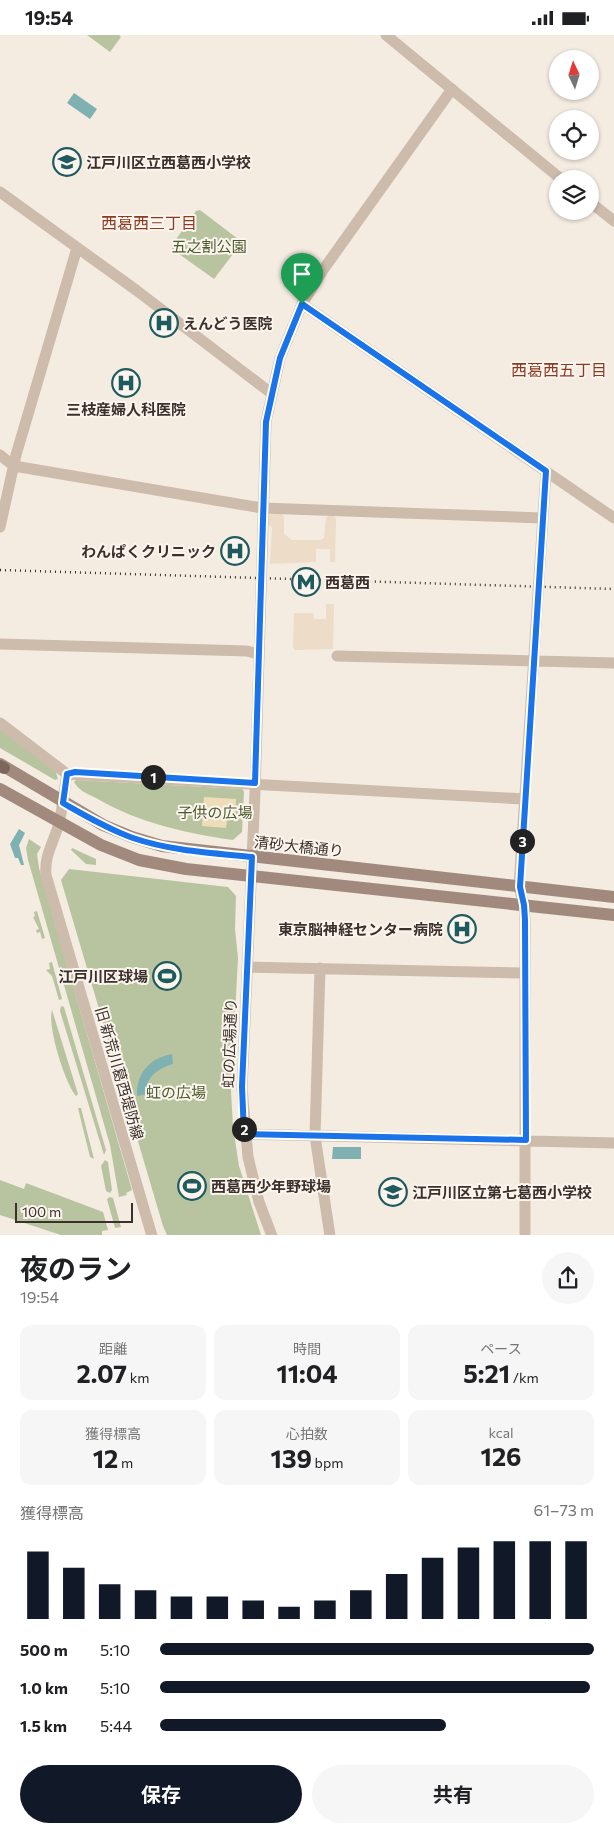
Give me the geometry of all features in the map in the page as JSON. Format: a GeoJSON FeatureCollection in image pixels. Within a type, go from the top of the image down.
{"type":"FeatureCollection","features":[{"type":"Feature","properties":{"kind":"main road","name":"清砂大橋通り"},"geometry":{"type":"LineString","coordinates":[[1,766],[103,825],[145,841],[185,850],[614,897]]}},
{"type":"Feature","properties":{"kind":"main road"},"geometry":{"type":"LineString","coordinates":[[0,789],[101,845],[139,860],[186,869],[250,877],[614,915]]}},
{"type":"Feature","properties":{"kind":"street"},"geometry":{"type":"LineString","coordinates":[[386,35],[550,170]]}},
{"type":"Feature","properties":{"kind":"street","name":"虹の広場通り"},"geometry":{"type":"LineString","coordinates":[[272,1235],[253,1180],[244,1134],[242,1087],[255,783],[265,432],[271,393],[285,343],[302,304],[323,271],[452,89]]}},
{"type":"Feature","properties":{"kind":"street"},"geometry":{"type":"LineString","coordinates":[[0,191],[271,393]]}},
{"type":"Feature","properties":{"kind":"street"},"geometry":{"type":"LineString","coordinates":[[599,209],[614,221]]}},
{"type":"Feature","properties":{"kind":"street"},"geometry":{"type":"LineString","coordinates":[[0,527],[14,466],[78,248]]}},
{"type":"Feature","properties":{"kind":"street"},"geometry":{"type":"LineString","coordinates":[[302,304],[614,518]]}},
{"type":"Feature","properties":{"kind":"street"},"geometry":{"type":"LineString","coordinates":[[0,455],[14,466],[262,508],[542,517]]}},
{"type":"Feature","properties":{"kind":"street"},"geometry":{"type":"LineString","coordinates":[[525,1235],[526,973],[524,905],[520,887],[546,471]]}},
{"type":"Feature","properties":{"kind":"street"},"geometry":{"type":"LineString","coordinates":[[0,643],[247,651],[258,654]]}},
{"type":"Feature","properties":{"kind":"street"},"geometry":{"type":"LineString","coordinates":[[337,656],[614,663]]}},
{"type":"Feature","properties":{"kind":"street"},"geometry":{"type":"LineString","coordinates":[[0,723],[67,774],[75,772],[524,799]]}},
{"type":"Feature","properties":{"kind":"street","name":"旧 新荒川葛西堤防線"},"geometry":{"type":"LineString","coordinates":[[67,774],[59,823],[47,852],[45,863],[46,875],[152,1235]]}},
{"type":"Feature","properties":{"kind":"street"},"geometry":{"type":"LineString","coordinates":[[247,967],[526,973]]}},
{"type":"Feature","properties":{"kind":"street"},"geometry":{"type":"LineString","coordinates":[[320,968],[315,1135],[330,1235]]}},
{"type":"Feature","properties":{"kind":"street"},"geometry":{"type":"LineString","coordinates":[[244,1134],[614,1143]]}},
{"type":"Feature","properties":{"kind":"green space"},"geometry":{"type":"Polygon","coordinates":[[[87,35],[119,35],[121,37],[110,52],[87,35]]]}},
{"type":"Feature","properties":{"kind":"green space","name":"五之割公園"},"geometry":{"type":"Polygon","coordinates":[[[200,210],[242,242],[214,279],[172,249],[172,245],[196,211],[200,210]]]}},
{"type":"Feature","properties":{"kind":"green space"},"geometry":{"type":"Polygon","coordinates":[[[0,728],[55,769],[58,779],[55,780],[0,748],[0,728]]]}},
{"type":"Feature","properties":{"kind":"green space","name":"子供の広場"},"geometry":{"type":"Polygon","coordinates":[[[76,780],[242,789],[244,791],[242,832],[233,840],[163,826],[112,807],[78,788],[74,782],[76,780]]]}},
{"type":"Feature","properties":{"kind":"green space"},"geometry":{"type":"Polygon","coordinates":[[[29,839],[41,847],[37,854],[39,868],[132,1190],[126,1193],[127,1195],[119,1197],[110,1145],[28,860],[26,848],[29,839]]]}},
{"type":"Feature","properties":{"kind":"green space"},"geometry":{"type":"Polygon","coordinates":[[[72,848],[96,859],[96,865],[86,864],[71,850],[72,848]]]}},
{"type":"Feature","properties":{"kind":"green space","name":"虹の広場"},"geometry":{"type":"Polygon","coordinates":[[[69,869],[228,887],[236,896],[235,929],[238,958],[231,1091],[233,1127],[239,1166],[261,1235],[167,1235],[61,880],[69,869]]]}},
{"type":"Feature","properties":{"kind":"green space"},"geometry":{"type":"Polygon","coordinates":[[[37,911],[45,938],[42,939],[40,932],[37,933],[36,930],[39,929],[33,917],[35,916],[34,912],[37,911]]]}},
{"type":"Feature","properties":{"kind":"green space"},"geometry":{"type":"Polygon","coordinates":[[[52,962],[62,999],[59,1000],[52,976],[46,970],[50,969],[49,963],[52,962]]]}},
{"type":"Feature","properties":{"kind":"green space"},"geometry":{"type":"Polygon","coordinates":[[[61,1006],[64,1007],[106,1150],[104,1155],[60,1011],[61,1006]]]}},
{"type":"Feature","properties":{"kind":"green space"},"geometry":{"type":"Polygon","coordinates":[[[52,1010],[78,1094],[76,1096],[62,1067],[54,1041],[51,1018],[52,1010]]]}},
{"type":"Feature","properties":{"kind":"green space"},"geometry":{"type":"Polygon","coordinates":[[[78,1108],[81,1108],[94,1159],[90,1157],[78,1108]]]}},
{"type":"Feature","properties":{"kind":"green space"},"geometry":{"type":"Polygon","coordinates":[[[105,1160],[108,1162],[112,1190],[110,1193],[106,1191],[101,1166],[105,1160]]]}},
{"type":"Feature","properties":{"kind":"green space"},"geometry":{"type":"Polygon","coordinates":[[[0,1180],[24,1189],[26,1183],[103,1212],[108,1230],[102,1231],[102,1235],[61,1235],[0,1215],[0,1180]]]}},
{"type":"Feature","properties":{"kind":"green space"},"geometry":{"type":"Polygon","coordinates":[[[113,1198],[121,1227],[115,1228],[107,1199],[113,1198]]]}},
{"type":"Feature","properties":{"kind":"sand"},"geometry":{"type":"Polygon","coordinates":[[[204,797],[236,799],[235,820],[227,820],[226,828],[202,826],[204,797]]]}},
{"type":"Feature","properties":{"kind":"shaded area"},"geometry":{"type":"Polygon","coordinates":[[[271,513],[282,513],[284,517],[284,534],[292,540],[320,540],[324,538],[326,518],[329,515],[334,515],[336,519],[335,562],[330,562],[330,549],[316,549],[316,562],[270,564],[272,528],[268,524],[268,517],[271,513]]]}},
{"type":"Feature","properties":{"kind":"shaded area"},"geometry":{"type":"Polygon","coordinates":[[[326,604],[334,604],[333,649],[295,650],[293,647],[294,613],[313,613],[314,619],[326,619],[326,604]]]}},
{"type":"Feature","properties":{"kind":"water"},"geometry":{"type":"Polygon","coordinates":[[[74,93],[97,109],[90,119],[67,103],[74,93]]]}},
{"type":"Feature","properties":{"kind":"water"},"geometry":{"type":"Polygon","coordinates":[[[19,829],[25,833],[19,845],[24,865],[21,865],[18,858],[15,858],[10,844],[19,829]]]}},
{"type":"Feature","properties":{"kind":"water"},"geometry":{"type":"Polygon","coordinates":[[[172,1054],[173,1064],[158,1071],[150,1079],[146,1088],[146,1094],[137,1096],[139,1080],[146,1068],[157,1059],[172,1054]]]}},
{"type":"Feature","properties":{"kind":"water"},"geometry":{"type":"Polygon","coordinates":[[[333,1147],[361,1147],[361,1159],[332,1159],[333,1147]]]}},
{"type":"Feature","properties":{"kind":"railway"},"geometry":{"type":"LineString","coordinates":[[0,570],[614,589]]}},
{"type":"Feature","properties":{"kind":"place","name":"江戸川区立西葛西小学校"},"geometry":{"type":"Point","coordinates":[67,162]}},
{"type":"Feature","properties":{"kind":"place","name":"えんどう医院"},"geometry":{"type":"Point","coordinates":[164,323]}},
{"type":"Feature","properties":{"kind":"place","name":"三枝産婦人科医院"},"geometry":{"type":"Point","coordinates":[126,383]}},
{"type":"Feature","properties":{"kind":"place","name":"わんぱくクリニック"},"geometry":{"type":"Point","coordinates":[235,551]}},
{"type":"Feature","properties":{"kind":"place","name":"西葛西"},"geometry":{"type":"Point","coordinates":[306,582]}},
{"type":"Feature","properties":{"kind":"place","name":"東京脳神経センター病院"},"geometry":{"type":"Point","coordinates":[462,929]}},
{"type":"Feature","properties":{"kind":"place","name":"江戸川区球場"},"geometry":{"type":"Point","coordinates":[167,976]}},
{"type":"Feature","properties":{"kind":"place","name":"西葛西少年野球場"},"geometry":{"type":"Point","coordinates":[192,1186]}},
{"type":"Feature","properties":{"kind":"place","name":"江戸川区立第七葛西小学校"},"geometry":{"type":"Point","coordinates":[393,1192]}},
{"type":"Feature","properties":{"kind":"district","name":"西葛西三丁目"},"geometry":{"type":"Point","coordinates":[149,222]}},
{"type":"Feature","properties":{"kind":"district","name":"西葛西五丁目"},"geometry":{"type":"Point","coordinates":[559,369]}},
{"type":"Feature","properties":{"kind":"route"},"geometry":{"type":"LineString","coordinates":[[302,304],[546,471],[520,887],[525,920],[526,1140],[244,1134],[242,1087],[252,857],[162,846],[132,837],[103,825],[63,803],[67,774],[75,772],[255,783],[265,432],[271,393],[280,358],[302,304]]}}]}
